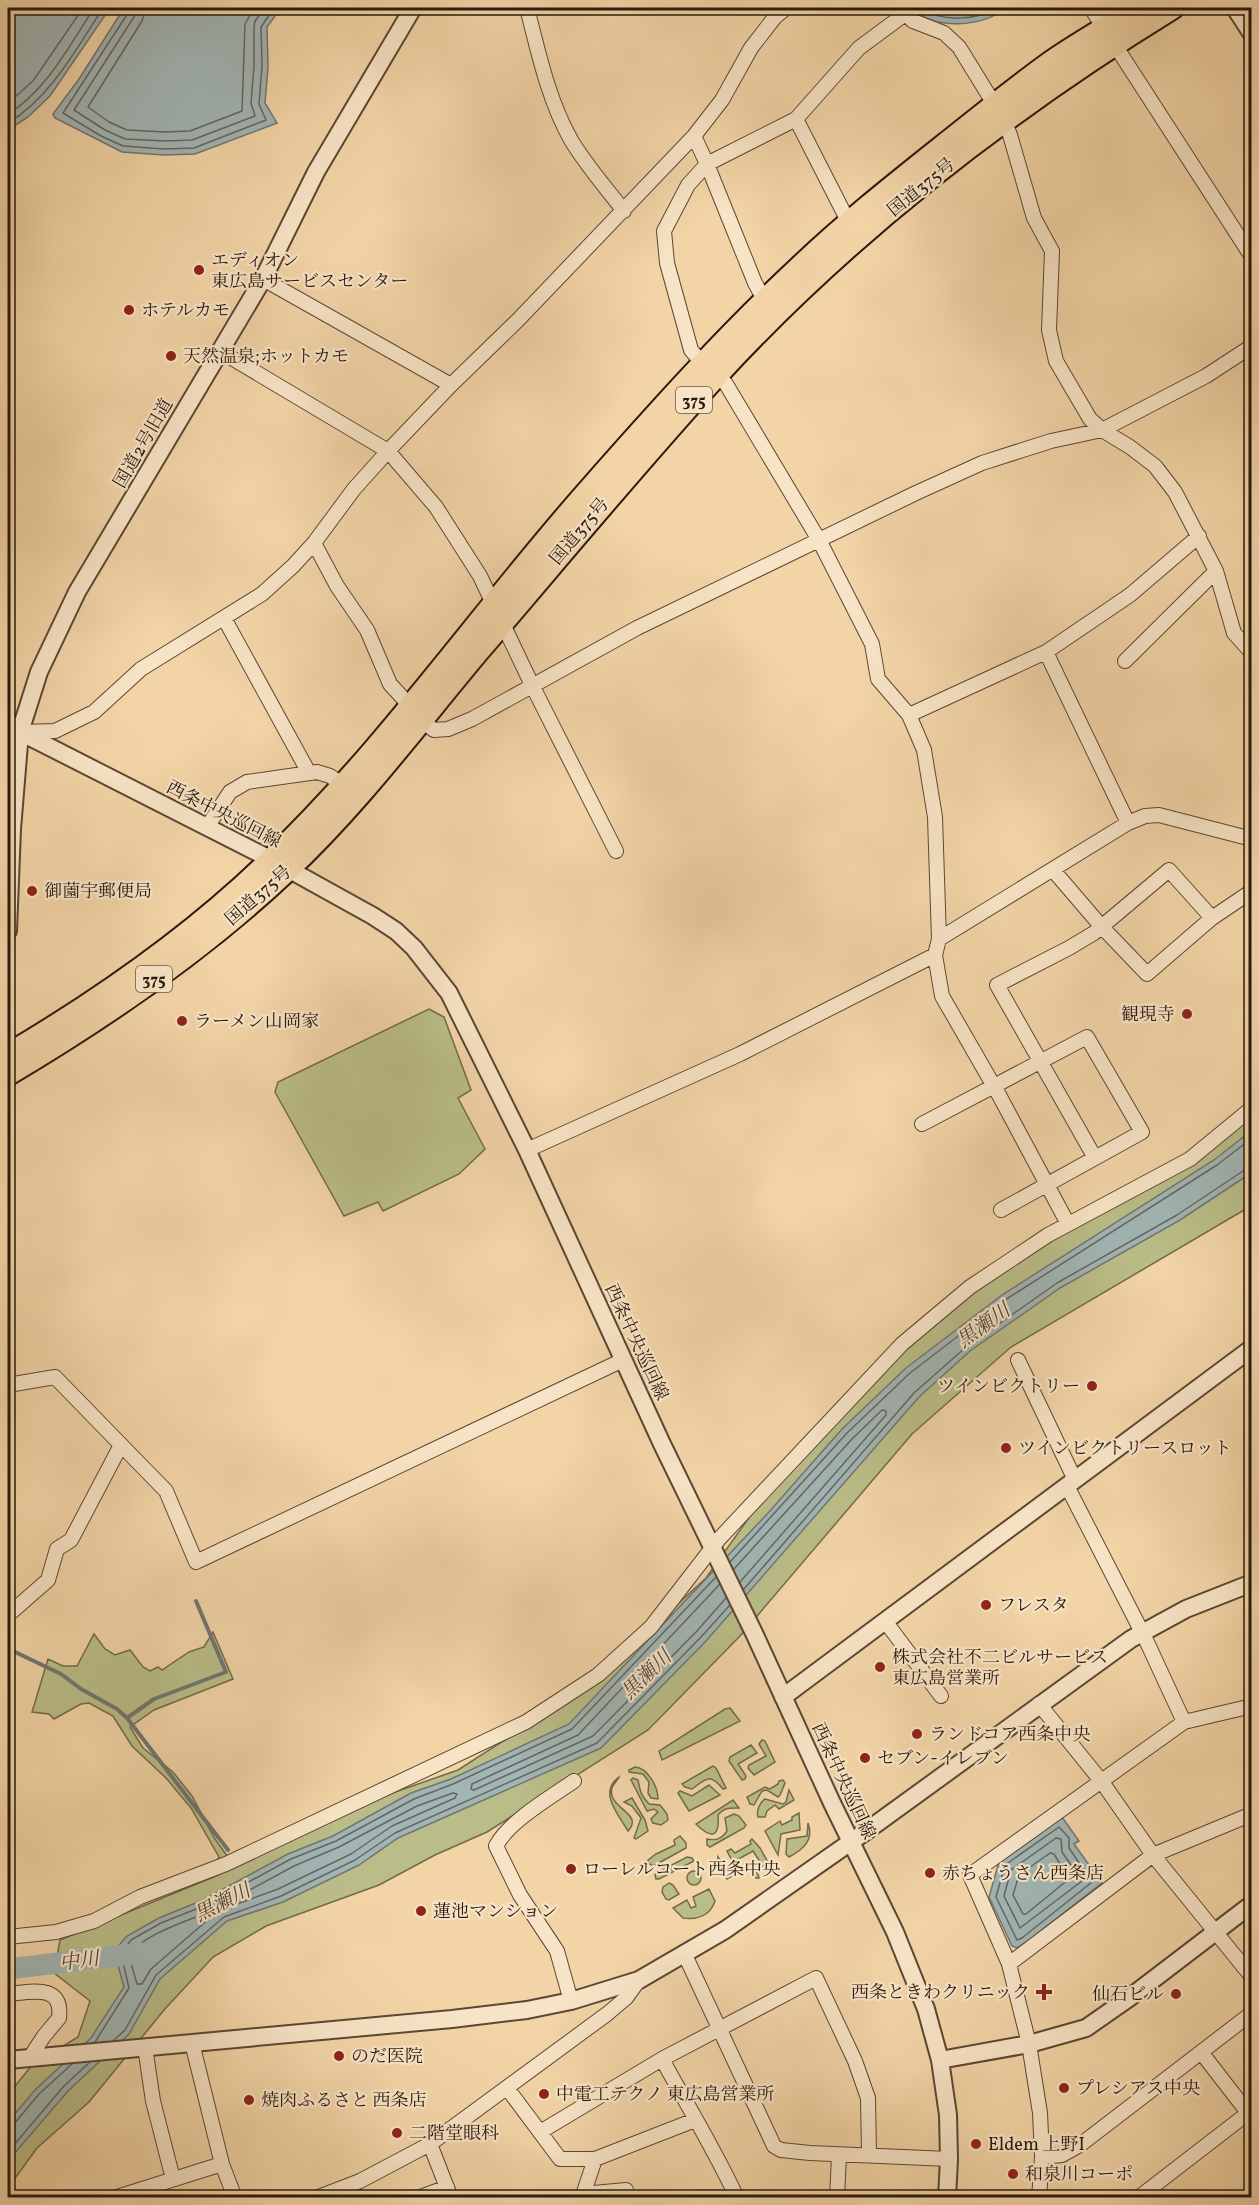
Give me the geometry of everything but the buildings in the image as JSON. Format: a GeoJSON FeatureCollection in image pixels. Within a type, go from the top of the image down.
{"type":"FeatureCollection","features":[{"type":"Feature","properties":{"kind":"highway","name":"国道375号"},"geometry":{"type":"LineString","coordinates":[[8,1055],[55,1027],[172,945],[339,817],[417,714],[498,614],[603,501],[765,300],[849,223],[1109,36],[1139,8]]}},
{"type":"Feature","properties":{"kind":"highway","name":"国道375号"},"geometry":{"type":"LineString","coordinates":[[1109,36],[1172,8]]}},
{"type":"Feature","properties":{"kind":"highway","name":"国道375号"},"geometry":{"type":"LineString","coordinates":[[710,369],[999,113]]}},
{"type":"Feature","properties":{"kind":"highway","name":"国道375号"},"geometry":{"type":"LineString","coordinates":[[8,1074],[64,1040],[191,951],[250,904],[342,785],[417,714]]}},
{"type":"Feature","properties":{"kind":"street","name":"国道2号旧道"},"geometry":{"type":"LineString","coordinates":[[8,931],[14,727],[77,592],[263,279],[316,172],[413,8]]}},
{"type":"Feature","properties":{"kind":"street"},"geometry":{"type":"LineString","coordinates":[[14,727],[55,731],[94,712],[141,669],[262,594],[293,566],[314,543],[354,489],[388,451],[624,211],[694,136],[722,100],[751,48],[775,17],[786,8]]}},
{"type":"Feature","properties":{"kind":"street"},"geometry":{"type":"LineString","coordinates":[[1091,8],[1251,257]]}},
{"type":"Feature","properties":{"kind":"street"},"geometry":{"type":"LineString","coordinates":[[1235,8],[1251,34]]}},
{"type":"Feature","properties":{"kind":"street"},"geometry":{"type":"LineString","coordinates":[[529,9],[544,73],[560,117],[572,141],[624,211]]}},
{"type":"Feature","properties":{"kind":"street"},"geometry":{"type":"LineString","coordinates":[[1068,1224],[994,1086],[942,996],[935,955],[939,939],[935,817],[924,750],[909,714],[878,680],[872,644],[819,540],[726,384],[691,350],[667,262],[664,237],[664,231],[688,185],[708,164],[796,119],[859,48],[903,11],[914,21],[950,37],[959,47],[1010,135],[1034,218],[1052,251],[1049,330],[1056,361],[1090,419],[1102,430],[1131,447],[1166,478],[1216,571],[1234,633],[1251,653]]}},
{"type":"Feature","properties":{"kind":"street"},"geometry":{"type":"LineString","coordinates":[[796,119],[849,223]]}},
{"type":"Feature","properties":{"kind":"street"},"geometry":{"type":"LineString","coordinates":[[694,136],[708,164],[755,283],[765,300]]}},
{"type":"Feature","properties":{"kind":"street"},"geometry":{"type":"LineString","coordinates":[[263,279],[451,385]]}},
{"type":"Feature","properties":{"kind":"street"},"geometry":{"type":"LineString","coordinates":[[314,543],[337,586],[367,630],[390,684],[434,730],[448,729],[472,720],[637,628],[982,463],[1050,441],[1102,430],[1206,376],[1251,346]]}},
{"type":"Feature","properties":{"kind":"street"},"geometry":{"type":"LineString","coordinates":[[220,351],[388,451],[436,507],[471,561],[616,851]]}},
{"type":"Feature","properties":{"kind":"street"},"geometry":{"type":"LineString","coordinates":[[909,714],[1046,652],[1130,595],[1199,536]]}},
{"type":"Feature","properties":{"kind":"street"},"geometry":{"type":"LineString","coordinates":[[1125,661],[1216,571]]}},
{"type":"Feature","properties":{"kind":"street"},"geometry":{"type":"LineString","coordinates":[[224,618],[309,773]]}},
{"type":"Feature","properties":{"kind":"street"},"geometry":{"type":"LineString","coordinates":[[1046,652],[1128,823]]}},
{"type":"Feature","properties":{"kind":"street","name":"西条中央巡回線"},"geometry":{"type":"LineString","coordinates":[[14,727],[339,895],[396,931],[430,967],[449,993],[527,1150],[623,1360],[851,1842],[896,1932],[926,2009],[940,2060],[948,2115],[950,2159],[947,2198]]}},
{"type":"Feature","properties":{"kind":"street"},"geometry":{"type":"LineString","coordinates":[[207,827],[230,792],[239,786],[260,780],[317,772],[330,776],[342,785]]}},
{"type":"Feature","properties":{"kind":"street"},"geometry":{"type":"LineString","coordinates":[[939,939],[1128,823],[1145,816],[1159,815],[1251,839]]}},
{"type":"Feature","properties":{"kind":"street"},"geometry":{"type":"LineString","coordinates":[[1053,870],[1101,926],[1147,974],[1212,918],[1251,891]]}},
{"type":"Feature","properties":{"kind":"street"},"geometry":{"type":"LineString","coordinates":[[1095,1158],[997,985],[1069,948],[1101,926],[1169,870],[1212,918]]}},
{"type":"Feature","properties":{"kind":"street"},"geometry":{"type":"LineString","coordinates":[[527,1150],[740,1054],[935,955]]}},
{"type":"Feature","properties":{"kind":"street"},"geometry":{"type":"LineString","coordinates":[[922,1124],[1087,1037],[1142,1132],[1001,1210]]}},
{"type":"Feature","properties":{"kind":"street"},"geometry":{"type":"LineString","coordinates":[[8,1937],[56,1932],[94,1921],[140,1897],[226,1864],[526,1722],[598,1675],[651,1627],[712,1548],[773,1479],[902,1344],[970,1287],[1048,1234],[1190,1159],[1251,1108]]}},
{"type":"Feature","properties":{"kind":"street"},"geometry":{"type":"LineString","coordinates":[[783,1697],[1251,1348]]}},
{"type":"Feature","properties":{"kind":"street"},"geometry":{"type":"LineString","coordinates":[[8,1385],[55,1377],[166,1491],[196,1562],[623,1360]]}},
{"type":"Feature","properties":{"kind":"street"},"geometry":{"type":"LineString","coordinates":[[1018,1360],[1071,1483],[1184,1722]]}},
{"type":"Feature","properties":{"kind":"street"},"geometry":{"type":"LineString","coordinates":[[8,1615],[48,1580],[57,1550],[70,1540],[121,1445]]}},
{"type":"Feature","properties":{"kind":"street"},"geometry":{"type":"LineString","coordinates":[[8,2060],[463,2018],[527,2010],[571,2001],[639,1980],[725,1930],[851,1842],[1131,1639],[1186,1609],[1251,1583]]}},
{"type":"Feature","properties":{"kind":"street"},"geometry":{"type":"LineString","coordinates":[[885,1621],[941,1696]]}},
{"type":"Feature","properties":{"kind":"street"},"geometry":{"type":"LineString","coordinates":[[1039,1704],[1102,1782],[1153,1855],[1251,1977]]}},
{"type":"Feature","properties":{"kind":"street"},"geometry":{"type":"LineString","coordinates":[[1039,2198],[1042,2157],[1040,2113],[1029,2044],[1009,1965],[970,1875],[1184,1722],[1251,1706]]}},
{"type":"Feature","properties":{"kind":"street"},"geometry":{"type":"LineString","coordinates":[[571,2001],[557,1952],[520,1895],[496,1846],[501,1836],[511,1826],[574,1781]]}},
{"type":"Feature","properties":{"kind":"street"},"geometry":{"type":"LineString","coordinates":[[1009,1965],[1153,1855],[1251,1814]]}},
{"type":"Feature","properties":{"kind":"street"},"geometry":{"type":"LineString","coordinates":[[940,2060],[1029,2044],[1076,2032],[1096,2022],[1251,1904]]}},
{"type":"Feature","properties":{"kind":"street"},"geometry":{"type":"LineString","coordinates":[[685,1955],[774,2145],[781,2150],[839,2155],[869,2154],[950,2159]]}},
{"type":"Feature","properties":{"kind":"street"},"geometry":{"type":"LineString","coordinates":[[540,2132],[662,2059],[816,1978],[855,2061],[868,2098],[869,2154]]}},
{"type":"Feature","properties":{"kind":"street"},"geometry":{"type":"LineString","coordinates":[[316,2198],[360,2181],[430,2144],[607,2014],[626,1998],[639,1980]]}},
{"type":"Feature","properties":{"kind":"street"},"geometry":{"type":"LineString","coordinates":[[8,1994],[47,1992],[55,1997],[59,2005],[59,2018],[44,2036],[33,2059]]}},
{"type":"Feature","properties":{"kind":"street"},"geometry":{"type":"LineString","coordinates":[[1042,2157],[1062,2155],[1080,2145],[1251,2013]]}},
{"type":"Feature","properties":{"kind":"street"},"geometry":{"type":"LineString","coordinates":[[192,2043],[222,2164],[235,2198]]}},
{"type":"Feature","properties":{"kind":"street"},"geometry":{"type":"LineString","coordinates":[[145,2047],[153,2101],[173,2179]]}},
{"type":"Feature","properties":{"kind":"street"},"geometry":{"type":"LineString","coordinates":[[1138,2198],[1250,2113],[1202,2052]]}},
{"type":"Feature","properties":{"kind":"street"},"geometry":{"type":"LineString","coordinates":[[662,2059],[719,2159],[736,2197]]}},
{"type":"Feature","properties":{"kind":"street"},"geometry":{"type":"LineString","coordinates":[[507,2088],[560,2158],[595,2159],[695,2120]]}},
{"type":"Feature","properties":{"kind":"street"},"geometry":{"type":"LineString","coordinates":[[418,2198],[449,2192],[430,2144]]}},
{"type":"Feature","properties":{"kind":"street"},"geometry":{"type":"LineString","coordinates":[[837,2198],[839,2155]]}},
{"type":"Feature","properties":{"kind":"street"},"geometry":{"type":"LineString","coordinates":[[595,2159],[582,2196],[626,2190]]}},
{"type":"Feature","properties":{"kind":"street"},"geometry":{"type":"LineString","coordinates":[[114,2198],[222,2164]]}},
{"type":"Feature","properties":{"kind":"green space"},"geometry":{"type":"Polygon","coordinates":[[[429,1009],[444,1017],[471,1090],[458,1098],[485,1149],[459,1174],[383,1211],[378,1202],[344,1216],[275,1092],[278,1082],[429,1009]]]}},
{"type":"Feature","properties":{"kind":"green space"},"geometry":{"type":"Polygon","coordinates":[[[1251,1116],[1251,1206],[1011,1347],[912,1434],[740,1636],[648,1730],[487,1832],[435,1855],[379,1885],[266,1926],[213,1957],[164,2010],[89,2102],[37,2148],[8,2188],[8,2095],[32,2065],[78,2037],[90,2001],[54,1973],[60,1940],[216,1876],[324,1817],[458,1770],[586,1688],[706,1578],[788,1463],[880,1367],[980,1280],[1251,1116]]]}},
{"type":"Feature","properties":{"kind":"green space"},"geometry":{"type":"Polygon","coordinates":[[[213,1632],[233,1679],[154,1710],[130,1727],[143,1748],[173,1772],[192,1796],[215,1839],[228,1857],[216,1862],[219,1857],[191,1808],[166,1778],[132,1746],[113,1716],[89,1703],[81,1704],[54,1719],[49,1714],[32,1712],[48,1659],[63,1666],[77,1666],[94,1634],[105,1649],[115,1655],[130,1650],[143,1667],[150,1671],[158,1667],[162,1670],[189,1652],[204,1647],[213,1632]]]}},
{"type":"Feature","properties":{"kind":"green space"},"geometry":{"type":"Polygon","coordinates":[[[730,1708],[740,1721],[662,1760],[659,1751],[730,1708]]]}},
{"type":"Feature","properties":{"kind":"green space"},"geometry":{"type":"Polygon","coordinates":[[[762,1740],[765,1741],[775,1762],[754,1775],[748,1768],[749,1765],[766,1756],[759,1744],[762,1740]]]}},
{"type":"Feature","properties":{"kind":"green space"},"geometry":{"type":"Polygon","coordinates":[[[751,1745],[757,1753],[738,1764],[746,1776],[742,1780],[729,1761],[730,1757],[751,1745]]]}},
{"type":"Feature","properties":{"kind":"green space"},"geometry":{"type":"Polygon","coordinates":[[[713,1766],[726,1788],[723,1789],[711,1779],[705,1780],[692,1789],[682,1784],[713,1766]]]}},
{"type":"Feature","properties":{"kind":"green space"},"geometry":{"type":"Polygon","coordinates":[[[635,1767],[648,1774],[656,1789],[658,1799],[651,1798],[648,1793],[649,1782],[643,1774],[629,1772],[635,1767]]]}},
{"type":"Feature","properties":{"kind":"green space"},"geometry":{"type":"Polygon","coordinates":[[[619,1777],[613,1787],[612,1795],[614,1801],[632,1820],[628,1831],[615,1810],[610,1796],[610,1789],[619,1777]]]}},
{"type":"Feature","properties":{"kind":"green space"},"geometry":{"type":"Polygon","coordinates":[[[633,1778],[638,1780],[641,1793],[649,1804],[660,1805],[667,1814],[668,1820],[661,1825],[653,1823],[651,1819],[658,1812],[654,1809],[647,1811],[631,1780],[633,1778]]]}},
{"type":"Feature","properties":{"kind":"green space"},"geometry":{"type":"Polygon","coordinates":[[[783,1780],[785,1783],[778,1797],[767,1790],[762,1791],[754,1805],[750,1804],[747,1797],[765,1787],[770,1789],[783,1780]]]}},
{"type":"Feature","properties":{"kind":"green space"},"geometry":{"type":"Polygon","coordinates":[[[709,1785],[720,1795],[689,1811],[678,1793],[680,1791],[692,1796],[709,1785]]]}},
{"type":"Feature","properties":{"kind":"green space"},"geometry":{"type":"Polygon","coordinates":[[[789,1790],[794,1800],[779,1809],[775,1805],[767,1811],[765,1817],[758,1817],[758,1809],[763,1800],[783,1804],[786,1802],[789,1790]]]}},
{"type":"Feature","properties":{"kind":"green space"},"geometry":{"type":"Polygon","coordinates":[[[632,1798],[645,1820],[648,1831],[636,1839],[634,1838],[641,1818],[632,1806],[624,1802],[632,1798]]]}},
{"type":"Feature","properties":{"kind":"green space"},"geometry":{"type":"Polygon","coordinates":[[[733,1800],[739,1808],[727,1808],[718,1815],[718,1828],[713,1834],[706,1832],[696,1824],[733,1800]]]}},
{"type":"Feature","properties":{"kind":"green space"},"geometry":{"type":"Polygon","coordinates":[[[799,1813],[800,1830],[781,1834],[778,1855],[765,1831],[780,1821],[782,1825],[792,1820],[792,1817],[799,1813]]]}},
{"type":"Feature","properties":{"kind":"green space"},"geometry":{"type":"Polygon","coordinates":[[[734,1814],[739,1816],[746,1825],[744,1828],[710,1847],[707,1845],[707,1839],[718,1839],[725,1834],[727,1831],[725,1818],[734,1814]]]}},
{"type":"Feature","properties":{"kind":"green space"},"geometry":{"type":"Polygon","coordinates":[[[808,1823],[809,1839],[799,1851],[789,1857],[786,1854],[787,1839],[807,1836],[808,1823]]]}},
{"type":"Feature","properties":{"kind":"green space"},"geometry":{"type":"Polygon","coordinates":[[[680,1836],[686,1843],[686,1848],[653,1866],[648,1863],[648,1860],[656,1854],[675,1845],[674,1840],[680,1836]]]}},
{"type":"Feature","properties":{"kind":"green space"},"geometry":{"type":"Polygon","coordinates":[[[752,1839],[770,1866],[766,1871],[753,1851],[733,1862],[727,1851],[731,1849],[735,1853],[751,1844],[752,1839]]]}},
{"type":"Feature","properties":{"kind":"green space"},"geometry":{"type":"Polygon","coordinates":[[[687,1857],[694,1861],[656,1879],[655,1875],[658,1872],[687,1857]]]}},
{"type":"Feature","properties":{"kind":"green space"},"geometry":{"type":"Polygon","coordinates":[[[718,1857],[729,1874],[751,1863],[759,1878],[756,1878],[749,1866],[727,1879],[718,1863],[718,1857]]]}},
{"type":"Feature","properties":{"kind":"green space"},"geometry":{"type":"Polygon","coordinates":[[[691,1871],[697,1871],[701,1878],[697,1885],[691,1885],[687,1881],[687,1875],[691,1871]]]}},
{"type":"Feature","properties":{"kind":"green space"},"geometry":{"type":"Polygon","coordinates":[[[669,1883],[679,1894],[669,1900],[662,1892],[663,1887],[669,1883]]]}},
{"type":"Feature","properties":{"kind":"green space"},"geometry":{"type":"Polygon","coordinates":[[[709,1889],[715,1901],[710,1910],[702,1916],[683,1918],[673,1908],[687,1900],[691,1908],[696,1906],[693,1897],[709,1889]]]}},
{"type":"Feature","properties":{"kind":"water"},"geometry":{"type":"Polygon","coordinates":[[[17,8],[110,8],[50,96],[28,117],[8,130],[8,12],[17,8]]]}},
{"type":"Feature","properties":{"kind":"water"},"geometry":{"type":"Polygon","coordinates":[[[124,8],[281,8],[267,27],[268,67],[265,103],[277,123],[195,154],[164,155],[122,152],[55,118],[53,114],[79,79],[124,8]]]}},
{"type":"Feature","properties":{"kind":"water"},"geometry":{"type":"Polygon","coordinates":[[[911,8],[1007,8],[985,19],[959,24],[933,20],[911,8]]]}},
{"type":"Feature","properties":{"kind":"water","name":"黒瀬川"},"geometry":{"type":"Polygon","coordinates":[[[1251,1131],[1251,1173],[1180,1220],[1060,1288],[970,1351],[919,1397],[706,1641],[601,1748],[398,1838],[359,1865],[283,1902],[227,1921],[160,1979],[129,2034],[68,2091],[8,2161],[8,2122],[35,2090],[91,2038],[124,1987],[114,1951],[127,1936],[159,1918],[203,1900],[288,1854],[333,1836],[411,1793],[451,1779],[569,1724],[769,1512],[842,1429],[906,1368],[1002,1295],[1214,1160],[1251,1131]]]}},
{"type":"Feature","properties":{"kind":"water"},"geometry":{"type":"Polygon","coordinates":[[[1062,1817],[1079,1841],[1074,1844],[1102,1883],[1017,1948],[1012,1946],[989,1897],[999,1862],[1062,1817]]]}},
{"type":"Feature","properties":{"kind":"waterway"},"geometry":{"type":"LineString","coordinates":[[127,1718],[154,1699],[226,1672],[196,1601]]}},
{"type":"Feature","properties":{"kind":"waterway"},"geometry":{"type":"LineString","coordinates":[[8,1645],[13,1651],[61,1674],[81,1689],[117,1709],[127,1718],[228,1850]]}},
{"type":"Feature","properties":{"kind":"waterway","name":"中川"},"geometry":{"type":"LineString","coordinates":[[8,1969],[141,1953]]}},
{"type":"Feature","properties":{"kind":"place","name":"エディオン 東広島サービスセンター"},"geometry":{"type":"Point","coordinates":[199,270]}},
{"type":"Feature","properties":{"kind":"place","name":"ホテルカモ"},"geometry":{"type":"Point","coordinates":[129,310]}},
{"type":"Feature","properties":{"kind":"place","name":"天然温泉;ホットカモ"},"geometry":{"type":"Point","coordinates":[171,356]}},
{"type":"Feature","properties":{"kind":"place","name":"御薗宇郵便局"},"geometry":{"type":"Point","coordinates":[32,891]}},
{"type":"Feature","properties":{"kind":"place","name":"観現寺"},"geometry":{"type":"Point","coordinates":[1187,1014]}},
{"type":"Feature","properties":{"kind":"place","name":"ラーメン山岡家"},"geometry":{"type":"Point","coordinates":[182,1021]}},
{"type":"Feature","properties":{"kind":"place","name":"ツインビクトリー"},"geometry":{"type":"Point","coordinates":[1092,1386]}},
{"type":"Feature","properties":{"kind":"place","name":"ツインビクトリースロット"},"geometry":{"type":"Point","coordinates":[1006,1448]}},
{"type":"Feature","properties":{"kind":"place","name":"フレスタ"},"geometry":{"type":"Point","coordinates":[986,1605]}},
{"type":"Feature","properties":{"kind":"place","name":"株式会社不二ビルサービス 東広島営業所"},"geometry":{"type":"Point","coordinates":[880,1667]}},
{"type":"Feature","properties":{"kind":"place","name":"ランドコア西条中央"},"geometry":{"type":"Point","coordinates":[917,1734]}},
{"type":"Feature","properties":{"kind":"place","name":"セブン-イレブン"},"geometry":{"type":"Point","coordinates":[865,1758]}},
{"type":"Feature","properties":{"kind":"place","name":"ローレルコート西条中央"},"geometry":{"type":"Point","coordinates":[571,1869]}},
{"type":"Feature","properties":{"kind":"place","name":"赤ちょうさん西条店"},"geometry":{"type":"Point","coordinates":[930,1873]}},
{"type":"Feature","properties":{"kind":"place","name":"蓮池マンション"},"geometry":{"type":"Point","coordinates":[421,1911]}},
{"type":"Feature","properties":{"kind":"place","name":"西条ときわクリニック"},"geometry":{"type":"Point","coordinates":[1044,1992]}},
{"type":"Feature","properties":{"kind":"place","name":"仙石ビル"},"geometry":{"type":"Point","coordinates":[1176,1994]}},
{"type":"Feature","properties":{"kind":"place","name":"のだ医院"},"geometry":{"type":"Point","coordinates":[339,2056]}},
{"type":"Feature","properties":{"kind":"place","name":"プレシアス中央"},"geometry":{"type":"Point","coordinates":[1064,2088]}},
{"type":"Feature","properties":{"kind":"place","name":"中電工テクノ 東広島営業所"},"geometry":{"type":"Point","coordinates":[544,2094]}},
{"type":"Feature","properties":{"kind":"place","name":"焼肉ふるさと 西条店"},"geometry":{"type":"Point","coordinates":[249,2100]}},
{"type":"Feature","properties":{"kind":"place","name":"二階堂眼科"},"geometry":{"type":"Point","coordinates":[397,2133]}},
{"type":"Feature","properties":{"kind":"place","name":"Eldem 上野I"},"geometry":{"type":"Point","coordinates":[976,2144]}},
{"type":"Feature","properties":{"kind":"place","name":"和泉川コーポ"},"geometry":{"type":"Point","coordinates":[1013,2174]}}]}
